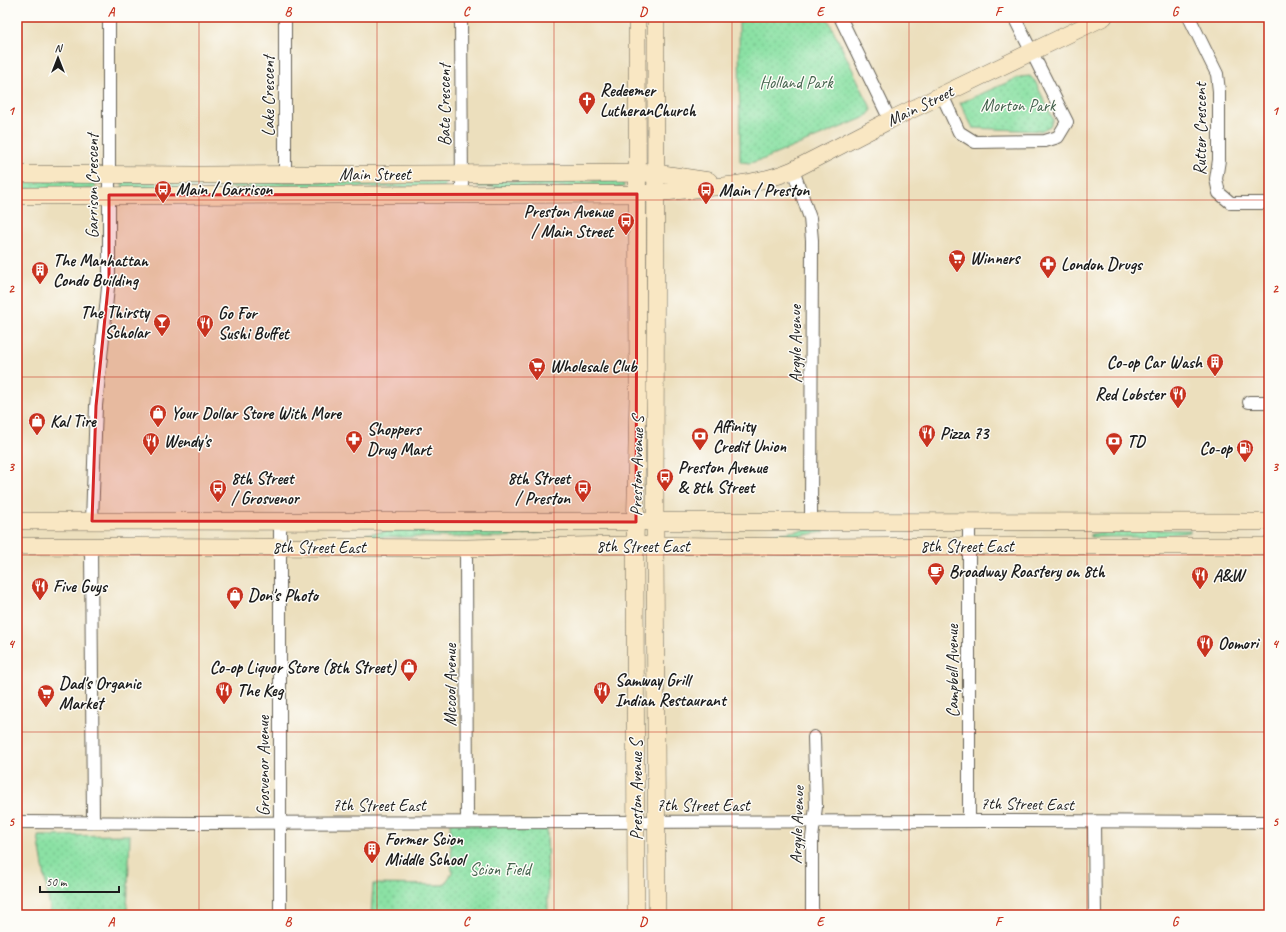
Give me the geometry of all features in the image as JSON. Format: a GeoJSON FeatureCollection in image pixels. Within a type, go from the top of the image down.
{"type":"FeatureCollection","features":[{"type":"Feature","properties":{"kind":"main road","name":"Preston Avenue S"},"geometry":{"type":"LineString","coordinates":[[636,915],[635,545],[638,394],[637,17]]}},
{"type":"Feature","properties":{"kind":"main road","name":"Preston Avenue S"},"geometry":{"type":"LineString","coordinates":[[656,17],[655,545],[657,915]]}},
{"type":"Feature","properties":{"kind":"main road","name":"Main Street"},"geometry":{"type":"LineString","coordinates":[[17,196],[637,194],[733,185],[779,176],[793,170],[890,120],[1104,17]]}},
{"type":"Feature","properties":{"kind":"main road","name":"Main Street"},"geometry":{"type":"LineString","coordinates":[[17,174],[285,175],[656,173],[733,185]]}},
{"type":"Feature","properties":{"kind":"main road","name":"8th Street East"},"geometry":{"type":"LineString","coordinates":[[17,521],[1269,522]]}},
{"type":"Feature","properties":{"kind":"main road"},"geometry":{"type":"LineString","coordinates":[[91,546],[91,538],[94,534],[102,531],[171,521]]}},
{"type":"Feature","properties":{"kind":"main road","name":"8th Street East"},"geometry":{"type":"LineString","coordinates":[[17,546],[466,548],[635,545],[817,547],[1269,546]]}},
{"type":"Feature","properties":{"kind":"street","name":"Garrison Crescent"},"geometry":{"type":"LineString","coordinates":[[92,521],[96,406],[108,278],[109,17]]}},
{"type":"Feature","properties":{"kind":"street","name":"Lake Crescent"},"geometry":{"type":"LineString","coordinates":[[285,17],[285,175]]}},
{"type":"Feature","properties":{"kind":"street","name":"Bate Crescent"},"geometry":{"type":"LineString","coordinates":[[461,17],[462,194]]}},
{"type":"Feature","properties":{"kind":"street"},"geometry":{"type":"LineString","coordinates":[[840,17],[890,120]]}},
{"type":"Feature","properties":{"kind":"street"},"geometry":{"type":"LineString","coordinates":[[942,95],[959,132],[975,142],[1045,141],[1058,137],[1066,122],[1014,17]]}},
{"type":"Feature","properties":{"kind":"street","name":"Rutter Crescent"},"geometry":{"type":"LineString","coordinates":[[1189,17],[1217,74],[1219,91],[1219,152],[1216,179],[1219,193],[1231,203],[1269,203]]}},
{"type":"Feature","properties":{"kind":"street","name":"Argyle Avenue"},"geometry":{"type":"LineString","coordinates":[[793,170],[810,218],[812,240],[811,522]]}},
{"type":"Feature","properties":{"kind":"street"},"geometry":{"type":"LineString","coordinates":[[1249,402],[1269,402]]}},
{"type":"Feature","properties":{"kind":"street","name":"Grosvenor Avenue"},"geometry":{"type":"LineString","coordinates":[[280,521],[280,915]]}},
{"type":"Feature","properties":{"kind":"street","name":"Campbell Avenue"},"geometry":{"type":"LineString","coordinates":[[969,521],[969,821]]}},
{"type":"Feature","properties":{"kind":"street"},"geometry":{"type":"LineString","coordinates":[[91,546],[93,822]]}},
{"type":"Feature","properties":{"kind":"street","name":"Mccool Avenue"},"geometry":{"type":"LineString","coordinates":[[466,548],[467,822]]}},
{"type":"Feature","properties":{"kind":"street","name":"Argyle Avenue"},"geometry":{"type":"LineString","coordinates":[[812,915],[812,838],[816,807],[814,737]]}},
{"type":"Feature","properties":{"kind":"street","name":"7th Street East"},"geometry":{"type":"LineString","coordinates":[[17,822],[1269,822]]}},
{"type":"Feature","properties":{"kind":"street"},"geometry":{"type":"LineString","coordinates":[[1094,822],[1094,915]]}},
{"type":"Feature","properties":{"kind":"highlighted area"},"geometry":{"type":"Polygon","coordinates":[[[637,194],[636,522],[92,521],[96,406],[109,278],[109,195],[637,194]]]}},
{"type":"Feature","properties":{"kind":"green space","name":"Holland Park"},"geometry":{"type":"Polygon","coordinates":[[[739,17],[827,17],[872,110],[866,117],[764,159],[750,163],[740,162],[739,17]]]}},
{"type":"Feature","properties":{"kind":"green space","name":"Morton Park"},"geometry":{"type":"Polygon","coordinates":[[[1030,76],[1035,81],[1053,119],[1050,126],[1041,131],[973,128],[960,103],[1020,77],[1030,76]]]}},
{"type":"Feature","properties":{"kind":"green space"},"geometry":{"type":"Polygon","coordinates":[[[17,181],[94,181],[96,187],[94,189],[17,189],[17,181]]]}},
{"type":"Feature","properties":{"kind":"green space"},"geometry":{"type":"Polygon","coordinates":[[[478,181],[623,181],[624,187],[478,187],[478,181]]]}},
{"type":"Feature","properties":{"kind":"green space"},"geometry":{"type":"Polygon","coordinates":[[[122,182],[445,182],[445,187],[123,188],[122,182]]]}},
{"type":"Feature","properties":{"kind":"green space"},"geometry":{"type":"Polygon","coordinates":[[[404,529],[545,529],[545,532],[501,537],[366,537],[366,534],[404,529]]]}},
{"type":"Feature","properties":{"kind":"green space"},"geometry":{"type":"Polygon","coordinates":[[[803,530],[824,530],[824,532],[785,538],[768,537],[769,535],[803,530]]]}},
{"type":"Feature","properties":{"kind":"green space"},"geometry":{"type":"Polygon","coordinates":[[[1121,530],[1190,530],[1190,532],[1152,537],[1091,537],[1091,534],[1121,530]]]}},
{"type":"Feature","properties":{"kind":"green space","name":"Scion Field"},"geometry":{"type":"Polygon","coordinates":[[[450,822],[547,822],[548,915],[371,915],[373,884],[444,885],[452,873],[450,822]]]}},
{"type":"Feature","properties":{"kind":"green space"},"geometry":{"type":"Polygon","coordinates":[[[130,835],[127,915],[51,915],[38,836],[130,835]]]}},
{"type":"Feature","properties":{"kind":"place","name":"Redeemer LutheranChurch"},"geometry":{"type":"Point","coordinates":[587,115]}},
{"type":"Feature","properties":{"kind":"place","name":"Main / Garrison"},"geometry":{"type":"Point","coordinates":[163,204]}},
{"type":"Feature","properties":{"kind":"place","name":"Main / Preston"},"geometry":{"type":"Point","coordinates":[706,205]}},
{"type":"Feature","properties":{"kind":"place","name":"Preston Avenue / Main Street"},"geometry":{"type":"Point","coordinates":[626,236]}},
{"type":"Feature","properties":{"kind":"place","name":"Winners"},"geometry":{"type":"Point","coordinates":[957,273]}},
{"type":"Feature","properties":{"kind":"place","name":"London Drugs"},"geometry":{"type":"Point","coordinates":[1048,279]}},
{"type":"Feature","properties":{"kind":"place","name":"The Manhattan Condo Building"},"geometry":{"type":"Point","coordinates":[40,285]}},
{"type":"Feature","properties":{"kind":"place","name":"The Thirsty Scholar"},"geometry":{"type":"Point","coordinates":[162,337]}},
{"type":"Feature","properties":{"kind":"place","name":"Go For Sushi Buffet"},"geometry":{"type":"Point","coordinates":[205,338]}},
{"type":"Feature","properties":{"kind":"place","name":"Co-op Car Wash"},"geometry":{"type":"Point","coordinates":[1215,377]}},
{"type":"Feature","properties":{"kind":"place","name":"Wholesale Club"},"geometry":{"type":"Point","coordinates":[537,381]}},
{"type":"Feature","properties":{"kind":"place","name":"Red Lobster"},"geometry":{"type":"Point","coordinates":[1178,409]}},
{"type":"Feature","properties":{"kind":"place","name":"Your Dollar Store With More"},"geometry":{"type":"Point","coordinates":[158,428]}},
{"type":"Feature","properties":{"kind":"place","name":"Kal Tire"},"geometry":{"type":"Point","coordinates":[37,436]}},
{"type":"Feature","properties":{"kind":"place","name":"Pizza 73"},"geometry":{"type":"Point","coordinates":[927,448]}},
{"type":"Feature","properties":{"kind":"place","name":"Affinity Credit Union"},"geometry":{"type":"Point","coordinates":[700,451]}},
{"type":"Feature","properties":{"kind":"place","name":"Shoppers Drug Mart"},"geometry":{"type":"Point","coordinates":[354,454]}},
{"type":"Feature","properties":{"kind":"place","name":"Wendy's"},"geometry":{"type":"Point","coordinates":[151,456]}},
{"type":"Feature","properties":{"kind":"place","name":"TD"},"geometry":{"type":"Point","coordinates":[1114,456]}},
{"type":"Feature","properties":{"kind":"place","name":"Co-op"},"geometry":{"type":"Point","coordinates":[1245,463]}},
{"type":"Feature","properties":{"kind":"place","name":"Preston Avenue & 8th Street"},"geometry":{"type":"Point","coordinates":[665,492]}},
{"type":"Feature","properties":{"kind":"place","name":"8th Street / Grosvenor"},"geometry":{"type":"Point","coordinates":[218,503]}},
{"type":"Feature","properties":{"kind":"place","name":"8th Street / Preston"},"geometry":{"type":"Point","coordinates":[583,503]}},
{"type":"Feature","properties":{"kind":"place","name":"Broadway Roastery on 8th"},"geometry":{"type":"Point","coordinates":[936,586]}},
{"type":"Feature","properties":{"kind":"place","name":"A&W"},"geometry":{"type":"Point","coordinates":[1200,590]}},
{"type":"Feature","properties":{"kind":"place","name":"Five Guys"},"geometry":{"type":"Point","coordinates":[40,601]}},
{"type":"Feature","properties":{"kind":"place","name":"Don's Photo"},"geometry":{"type":"Point","coordinates":[235,610]}},
{"type":"Feature","properties":{"kind":"place","name":"Oomori"},"geometry":{"type":"Point","coordinates":[1205,658]}},
{"type":"Feature","properties":{"kind":"place","name":"Co-op Liquor Store (8th Street)"},"geometry":{"type":"Point","coordinates":[409,682]}},
{"type":"Feature","properties":{"kind":"place","name":"The Keg"},"geometry":{"type":"Point","coordinates":[224,705]}},
{"type":"Feature","properties":{"kind":"place","name":"Samway Grill Indian Restaurant"},"geometry":{"type":"Point","coordinates":[602,705]}},
{"type":"Feature","properties":{"kind":"place","name":"Dad's Organic Market"},"geometry":{"type":"Point","coordinates":[46,708]}},
{"type":"Feature","properties":{"kind":"place","name":"Former Scion Middle School"},"geometry":{"type":"Point","coordinates":[372,864]}}]}
